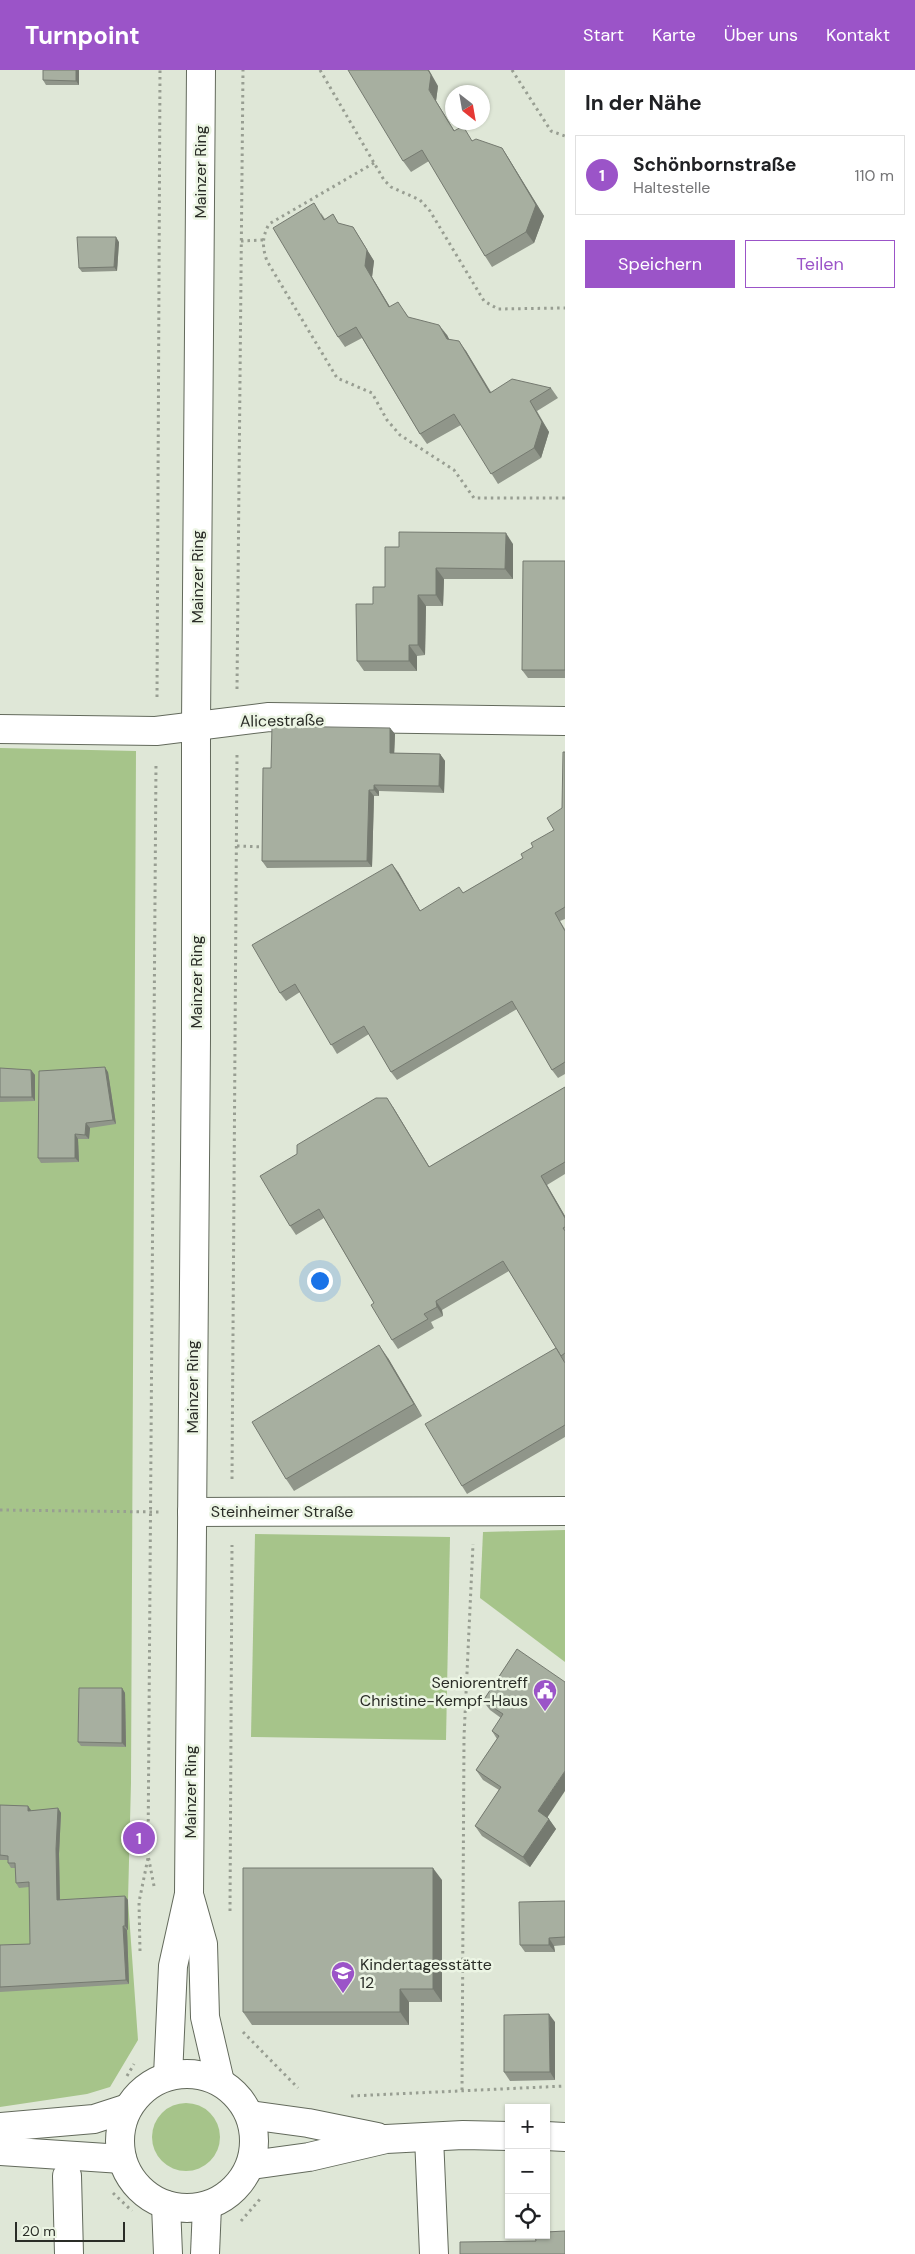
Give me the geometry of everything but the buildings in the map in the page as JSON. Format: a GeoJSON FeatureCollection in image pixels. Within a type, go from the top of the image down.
{"type":"FeatureCollection","features":[{"type":"Feature","properties":{"kind":"street","name":"Mainzer Ring"},"geometry":{"type":"LineString","coordinates":[[168,2076],[173,1966],[189,1894],[201,70]]}},
{"type":"Feature","properties":{"kind":"street","name":"Alicestraße"},"geometry":{"type":"LineString","coordinates":[[0,730],[156,731],[269,717],[565,721]]}},
{"type":"Feature","properties":{"kind":"street","name":"Steinheimer Straße"},"geometry":{"type":"LineString","coordinates":[[192,1512],[565,1511]]}},
{"type":"Feature","properties":{"kind":"street","name":"Mainzer Ring"},"geometry":{"type":"LineString","coordinates":[[189,1894],[203,1944],[205,2017],[220,2082]]}},
{"type":"Feature","properties":{"kind":"street"},"geometry":{"type":"LineString","coordinates":[[186,2074],[204,2076],[220,2082],[238,2096],[250,2115],[254,2132],[251,2165],[241,2183],[225,2197],[207,2206],[187,2209],[166,2206],[146,2195],[131,2179],[122,2159],[119,2141],[122,2124],[128,2108],[139,2094],[152,2083],[168,2076],[186,2074]]}},
{"type":"Feature","properties":{"kind":"street"},"geometry":{"type":"LineString","coordinates":[[0,2127],[94,2119],[128,2108]]}},
{"type":"Feature","properties":{"kind":"street"},"geometry":{"type":"LineString","coordinates":[[250,2115],[308,2123],[386,2139]]}},
{"type":"Feature","properties":{"kind":"street"},"geometry":{"type":"LineString","coordinates":[[251,2165],[309,2157],[386,2139],[505,2136]]}},
{"type":"Feature","properties":{"kind":"street"},"geometry":{"type":"LineString","coordinates":[[550,2136],[565,2137]]}},
{"type":"Feature","properties":{"kind":"street"},"geometry":{"type":"LineString","coordinates":[[429,2137],[434,2254]]}},
{"type":"Feature","properties":{"kind":"street"},"geometry":{"type":"LineString","coordinates":[[0,2151],[122,2159]]}},
{"type":"Feature","properties":{"kind":"street"},"geometry":{"type":"LineString","coordinates":[[67,2176],[69,2254]]}},
{"type":"Feature","properties":{"kind":"street"},"geometry":{"type":"LineString","coordinates":[[166,2206],[168,2254]]}},
{"type":"Feature","properties":{"kind":"street"},"geometry":{"type":"LineString","coordinates":[[205,2254],[207,2206]]}},
{"type":"Feature","properties":{"kind":"path"},"geometry":{"type":"LineString","coordinates":[[140,1960],[139,1902],[148,1855],[160,70]]}},
{"type":"Feature","properties":{"kind":"path"},"geometry":{"type":"LineString","coordinates":[[230,1921],[243,70]]}},
{"type":"Feature","properties":{"kind":"path"},"geometry":{"type":"LineString","coordinates":[[320,70],[374,163],[391,187],[420,200],[430,211],[484,301],[498,309],[565,308]]}},
{"type":"Feature","properties":{"kind":"path"},"geometry":{"type":"LineString","coordinates":[[512,70],[551,131],[565,136]]}},
{"type":"Feature","properties":{"kind":"path"},"geometry":{"type":"LineString","coordinates":[[374,163],[269,224],[263,240],[263,251],[267,262],[337,378],[372,393],[388,420],[400,435],[454,470],[474,498],[565,498]]}},
{"type":"Feature","properties":{"kind":"path"},"geometry":{"type":"LineString","coordinates":[[241,241],[263,240]]}},
{"type":"Feature","properties":{"kind":"path"},"geometry":{"type":"LineString","coordinates":[[237,846],[275,847]]}},
{"type":"Feature","properties":{"kind":"path","name":"Steinheimer Straße"},"geometry":{"type":"LineString","coordinates":[[0,1510],[192,1512]]}},
{"type":"Feature","properties":{"kind":"path"},"geometry":{"type":"LineString","coordinates":[[462,2090],[464,1737],[475,1510]]}},
{"type":"Feature","properties":{"kind":"path"},"geometry":{"type":"LineString","coordinates":[[242,2030],[308,2098],[308,2123]]}},
{"type":"Feature","properties":{"kind":"path"},"geometry":{"type":"LineString","coordinates":[[125,2080],[139,2056]]}},
{"type":"Feature","properties":{"kind":"path"},"geometry":{"type":"LineString","coordinates":[[346,2096],[565,2086]]}},
{"type":"Feature","properties":{"kind":"path"},"geometry":{"type":"LineString","coordinates":[[67,2176],[86,2177],[103,2184],[137,2217]]}},
{"type":"Feature","properties":{"kind":"path"},"geometry":{"type":"LineString","coordinates":[[239,2223],[265,2193]]}},
{"type":"Feature","properties":{"kind":"green space"},"geometry":{"type":"Polygon","coordinates":[[[0,748],[136,751],[131,1783],[128,1900],[138,2040],[110,2087],[87,2094],[0,2107],[0,748]]]}},
{"type":"Feature","properties":{"kind":"green space"},"geometry":{"type":"Polygon","coordinates":[[[565,1530],[565,1662],[480,1598],[483,1532],[565,1530]]]}},
{"type":"Feature","properties":{"kind":"green space"},"geometry":{"type":"Polygon","coordinates":[[[255,1534],[450,1537],[446,1740],[251,1737],[255,1534]]]}},
{"type":"Feature","properties":{"kind":"green space"},"geometry":{"type":"Polygon","coordinates":[[[186,2103],[199,2106],[210,2113],[217,2124],[220,2137],[217,2150],[210,2161],[199,2168],[186,2171],[173,2168],[162,2161],[155,2150],[152,2137],[155,2124],[162,2113],[173,2106],[186,2103]]]}},
{"type":"Feature","properties":{"kind":"place","name":"Seniorentreff Christine-Kempf-Haus"},"geometry":{"type":"Point","coordinates":[545,1712]}},
{"type":"Feature","properties":{"kind":"place","name":"Schönbornstraße"},"geometry":{"type":"Point","coordinates":[139,1838]}},
{"type":"Feature","properties":{"kind":"place","name":"Kindertagesstätte 12"},"geometry":{"type":"Point","coordinates":[343,1994]}}]}
